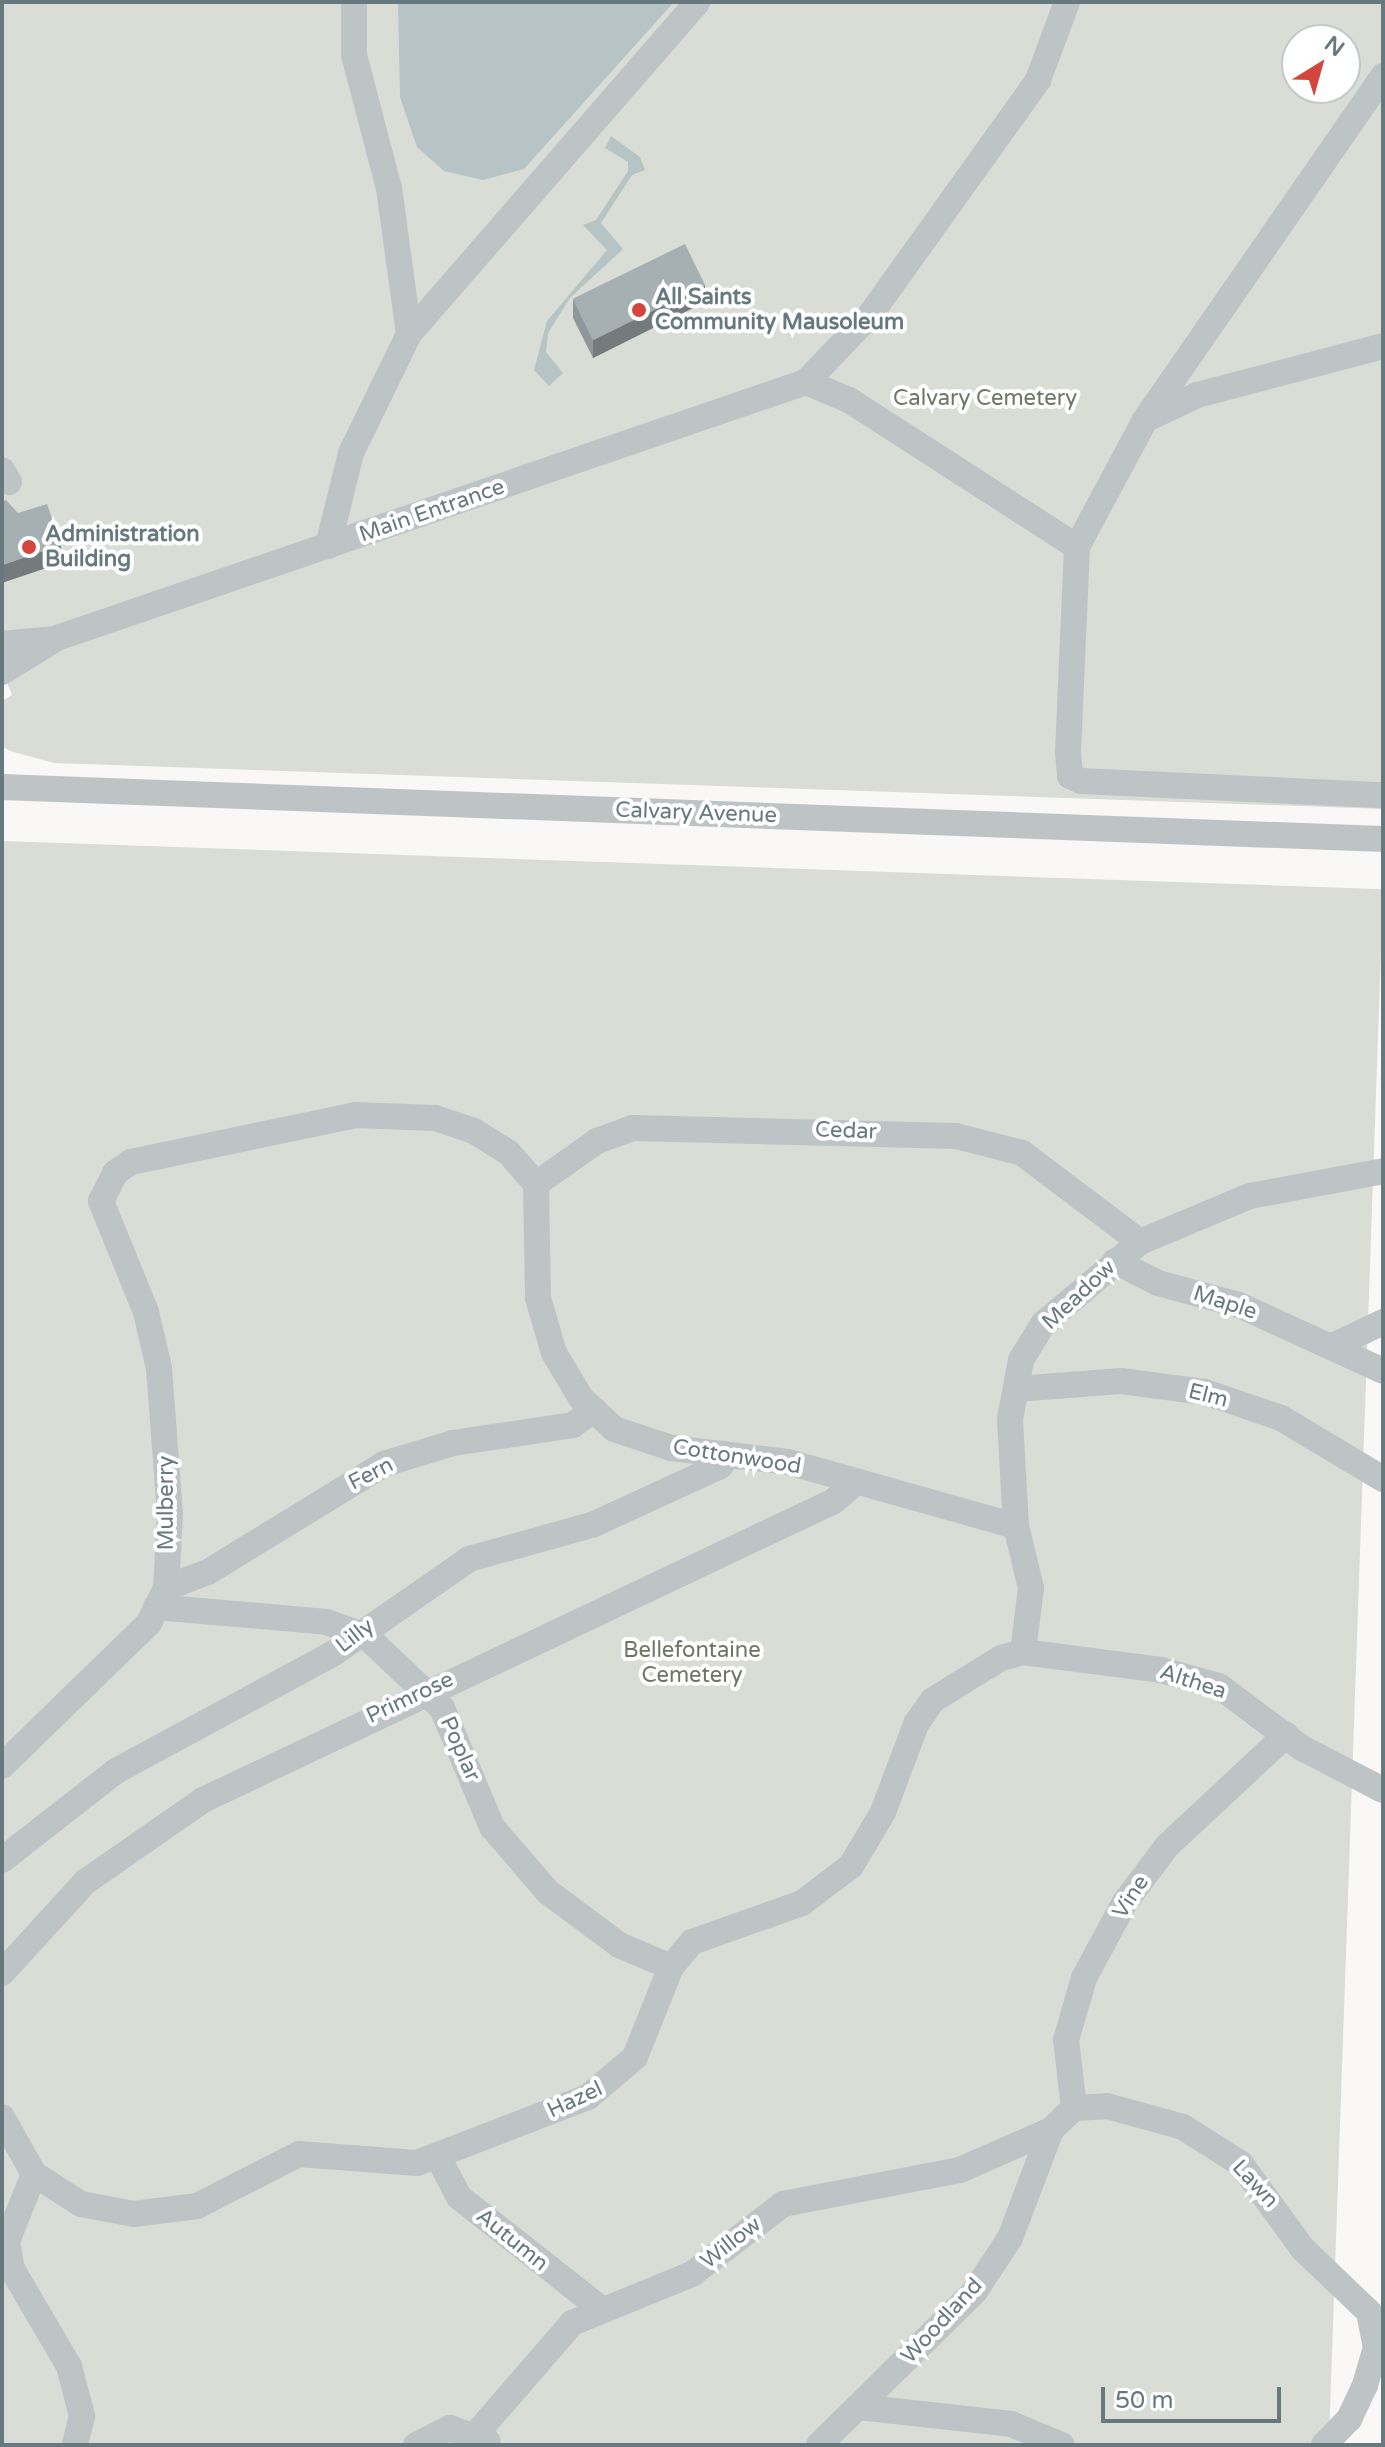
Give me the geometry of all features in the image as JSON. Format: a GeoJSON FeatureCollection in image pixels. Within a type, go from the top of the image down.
{"type":"FeatureCollection","features":[{"type":"Feature","properties":{"kind":"street"},"geometry":{"type":"LineString","coordinates":[[354,2],[354,55],[389,188],[409,334]]}},
{"type":"Feature","properties":{"kind":"street"},"geometry":{"type":"LineString","coordinates":[[328,546],[351,453],[409,334],[698,2]]}},
{"type":"Feature","properties":{"kind":"street"},"geometry":{"type":"LineString","coordinates":[[1067,2],[1038,80],[870,315],[806,382],[849,400],[1077,547]]}},
{"type":"Feature","properties":{"kind":"street"},"geometry":{"type":"LineString","coordinates":[[1383,76],[1145,420],[1077,547],[1070,776],[1383,795]]}},
{"type":"Feature","properties":{"kind":"street"},"geometry":{"type":"LineString","coordinates":[[1145,420],[1197,395],[1383,346]]}},
{"type":"Feature","properties":{"kind":"street","name":"Main Entrance"},"geometry":{"type":"LineString","coordinates":[[2,644],[57,638],[806,382]]}},
{"type":"Feature","properties":{"kind":"street","name":"Main Entrance"},"geometry":{"type":"LineString","coordinates":[[2,672],[57,638]]}},
{"type":"Feature","properties":{"kind":"street","name":"Calvary Avenue"},"geometry":{"type":"LineString","coordinates":[[9,785],[1383,839]]}},
{"type":"Feature","properties":{"kind":"street","name":"Mulberry"},"geometry":{"type":"LineString","coordinates":[[161,1598],[170,1514],[159,1368],[146,1312],[101,1201],[106,1185],[131,1162],[380,1115],[435,1118],[474,1131],[509,1153],[536,1184]]}},
{"type":"Feature","properties":{"kind":"street","name":"Cedar"},"geometry":{"type":"LineString","coordinates":[[536,1184],[597,1141],[633,1128],[956,1136],[1022,1153],[1140,1242]]}},
{"type":"Feature","properties":{"kind":"street","name":"Meadow"},"geometry":{"type":"LineString","coordinates":[[1023,1652],[1031,1588],[1016,1526],[1010,1419],[1021,1360],[1043,1324],[1140,1242],[1250,1196],[1383,1171]]}},
{"type":"Feature","properties":{"kind":"street","name":"Cottonwood"},"geometry":{"type":"LineString","coordinates":[[536,1184],[538,1298],[554,1353],[594,1410],[614,1429],[671,1448],[728,1455],[857,1481],[1016,1526]]}},
{"type":"Feature","properties":{"kind":"street","name":"Maple"},"geometry":{"type":"LineString","coordinates":[[1115,1261],[1335,1345],[1383,1371]]}},
{"type":"Feature","properties":{"kind":"street"},"geometry":{"type":"LineString","coordinates":[[1335,1345],[1383,1322]]}},
{"type":"Feature","properties":{"kind":"street","name":"Elm"},"geometry":{"type":"LineString","coordinates":[[1016,1389],[1121,1381],[1205,1392],[1281,1418],[1383,1479]]}},
{"type":"Feature","properties":{"kind":"street","name":"Fern"},"geometry":{"type":"LineString","coordinates":[[161,1598],[384,1464],[453,1443],[573,1425],[594,1410]]}},
{"type":"Feature","properties":{"kind":"street","name":"Lilly"},"geometry":{"type":"LineString","coordinates":[[2,1860],[116,1771],[359,1634],[469,1559],[592,1525],[720,1466],[728,1455]]}},
{"type":"Feature","properties":{"kind":"street","name":"Primrose"},"geometry":{"type":"LineString","coordinates":[[2,1973],[85,1882],[203,1800],[427,1691],[834,1501],[857,1481]]}},
{"type":"Feature","properties":{"kind":"street"},"geometry":{"type":"LineString","coordinates":[[2,1766],[161,1598]]}},
{"type":"Feature","properties":{"kind":"street","name":"Poplar"},"geometry":{"type":"LineString","coordinates":[[161,1598],[326,1622],[359,1634],[427,1691],[449,1721],[492,1827],[548,1892],[619,1945],[671,1967]]}},
{"type":"Feature","properties":{"kind":"street","name":"Althea"},"geometry":{"type":"LineString","coordinates":[[1023,1652],[1161,1670],[1219,1686],[1286,1735],[1383,1790]]}},
{"type":"Feature","properties":{"kind":"street","name":"Hazel"},"geometry":{"type":"LineString","coordinates":[[34,2174],[81,2204],[134,2214],[197,2206],[299,2154],[439,2159],[615,2080],[640,2050],[671,1967],[692,1942],[829,1887],[851,1866],[883,1812],[904,1751],[933,1700],[1023,1652]]}},
{"type":"Feature","properties":{"kind":"street","name":"Vine"},"geometry":{"type":"LineString","coordinates":[[1074,2108],[1066,2040],[1084,1978],[1125,1902],[1167,1846],[1286,1735]]}},
{"type":"Feature","properties":{"kind":"street"},"geometry":{"type":"LineString","coordinates":[[1051,2130],[1074,2108]]}},
{"type":"Feature","properties":{"kind":"street","name":"Lawn"},"geometry":{"type":"LineString","coordinates":[[1074,2108],[1144,2111],[1241,2164],[1303,2249],[1376,2308]]}},
{"type":"Feature","properties":{"kind":"street"},"geometry":{"type":"LineString","coordinates":[[2,2117],[34,2174],[7,2241],[12,2269],[69,2366],[82,2416],[75,2445]]}},
{"type":"Feature","properties":{"kind":"street","name":"Willow"},"geometry":{"type":"LineString","coordinates":[[416,2445],[450,2428],[483,2440],[528,2366],[572,2323],[600,2308],[692,2274],[783,2204],[960,2170],[1051,2130]]}},
{"type":"Feature","properties":{"kind":"street","name":"Woodland"},"geometry":{"type":"LineString","coordinates":[[819,2445],[975,2291],[1010,2238],[1051,2130]]}},
{"type":"Feature","properties":{"kind":"street","name":"Autumn"},"geometry":{"type":"LineString","coordinates":[[439,2159],[459,2197],[600,2308]]}},
{"type":"Feature","properties":{"kind":"street"},"geometry":{"type":"LineString","coordinates":[[1324,2445],[1349,2419],[1365,2385],[1376,2347],[1376,2308]]}},
{"type":"Feature","properties":{"kind":"street"},"geometry":{"type":"LineString","coordinates":[[858,2407],[1011,2424],[1062,2445]]}},
{"type":"Feature","properties":{"kind":"green space","name":"Calvary Cemetery"},"geometry":{"type":"Polygon","coordinates":[[[2,2],[1383,2],[1383,809],[54,763],[2,746],[2,701],[12,695],[2,670],[2,2]]]}},
{"type":"Feature","properties":{"kind":"green space","name":"Bellefontaine Cemetery"},"geometry":{"type":"Polygon","coordinates":[[[2,841],[1383,889],[1329,2445],[2,2445],[2,841]]]}},
{"type":"Feature","properties":{"kind":"shaded area"},"geometry":{"type":"Polygon","coordinates":[[[398,2],[674,2],[524,169],[483,180],[444,171],[417,147],[400,97],[398,2]]]}},
{"type":"Feature","properties":{"kind":"shaded area"},"geometry":{"type":"Polygon","coordinates":[[[611,136],[640,157],[645,170],[632,175],[601,223],[623,249],[570,298],[548,333],[546,352],[563,373],[549,386],[534,370],[547,321],[607,250],[583,225],[596,220],[628,171],[628,162],[605,148],[611,136]]]}},
{"type":"Feature","properties":{"kind":"building"},"geometry":{"type":"Polygon","coordinates":[[[685,244],[705,285],[593,340],[573,299],[685,244]]]}},
{"type":"Feature","properties":{"kind":"building","name":"Administration Building"},"geometry":{"type":"Polygon","coordinates":[[[6,500],[18,513],[47,504],[61,545],[2,565],[2,502],[6,500]]]}},
{"type":"Feature","properties":{"kind":"place","name":"All Saints Community Mausoleum"},"geometry":{"type":"Point","coordinates":[639,310]}},
{"type":"Feature","properties":{"kind":"place","name":"Administration Building"},"geometry":{"type":"Point","coordinates":[29,547]}}]}
